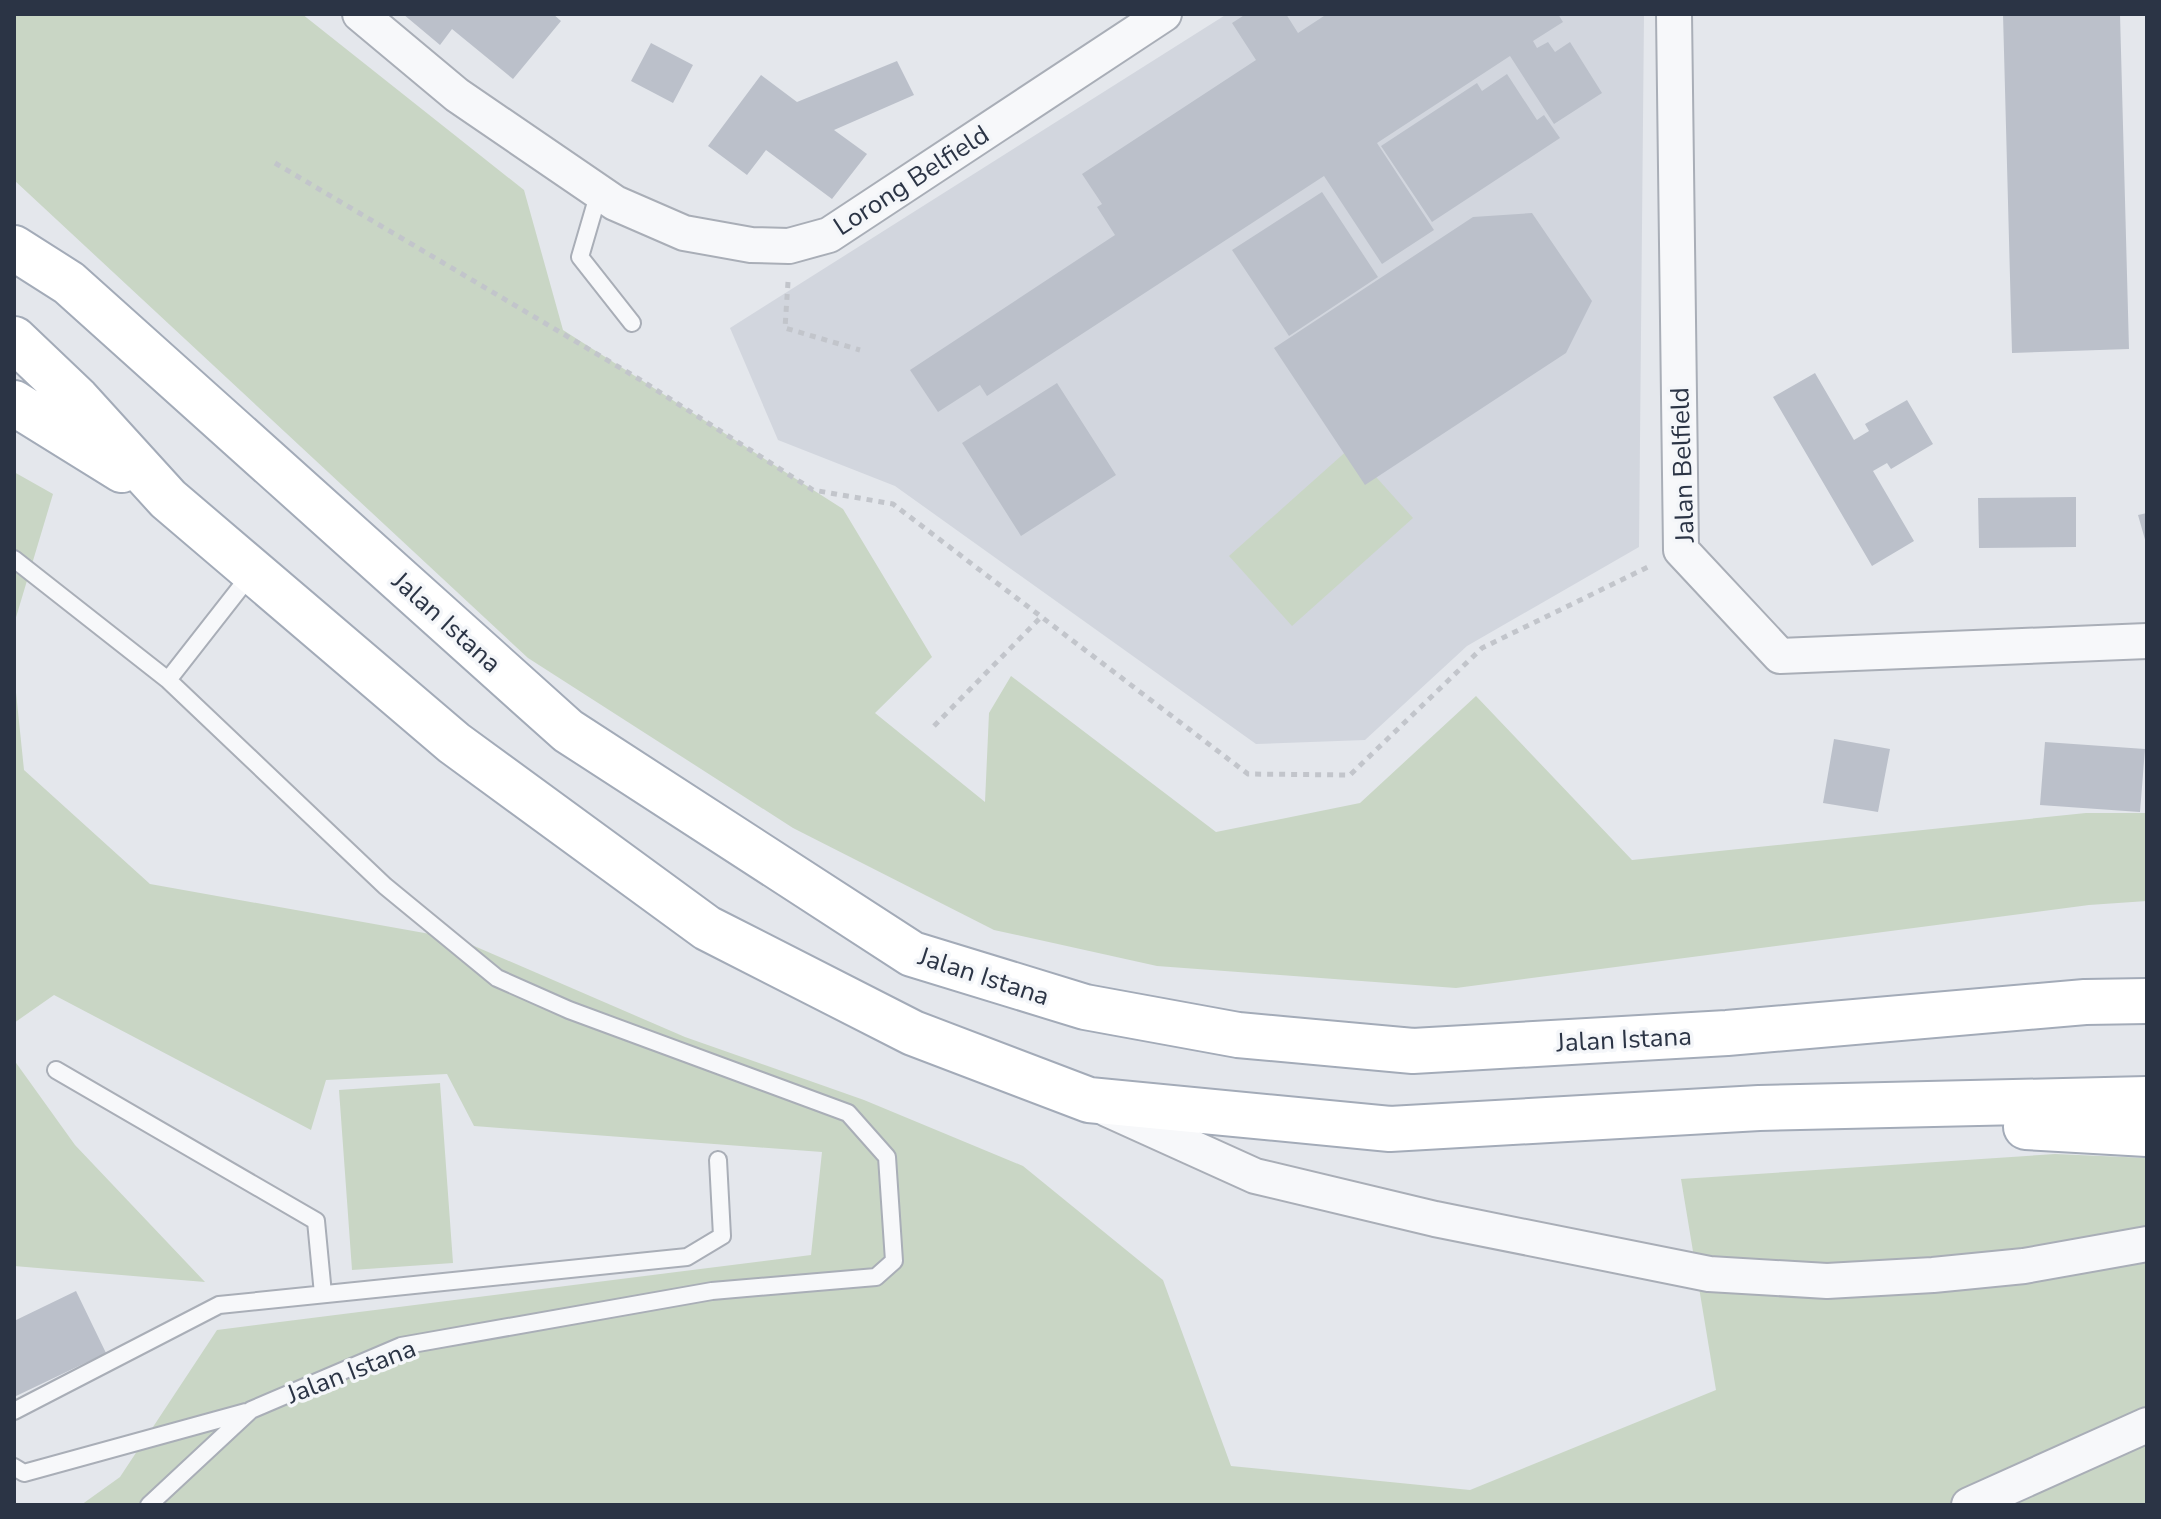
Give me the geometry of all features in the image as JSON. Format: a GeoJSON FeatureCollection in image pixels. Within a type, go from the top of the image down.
{"type":"FeatureCollection","features":[{"type":"Feature","properties":{"kind":"main road"},"geometry":{"type":"LineString","coordinates":[[14,230],[69,283]]}},
{"type":"Feature","properties":{"kind":"main road","name":"Jalan Istana"},"geometry":{"type":"LineString","coordinates":[[14,248],[69,283],[568,731],[912,954],[1085,1007],[1238,1035],[1413,1051],[1727,1033],[2085,1002],[2147,1001]]}},
{"type":"Feature","properties":{"kind":"main road"},"geometry":{"type":"LineString","coordinates":[[14,339],[77,399],[168,499],[454,743],[707,928],[913,1033],[1089,1100],[1390,1129],[1759,1108],[2147,1099]]}},
{"type":"Feature","properties":{"kind":"main road"},"geometry":{"type":"LineString","coordinates":[[14,403],[168,499]]}},
{"type":"Feature","properties":{"kind":"main road"},"geometry":{"type":"LineString","coordinates":[[1876,1020],[2147,974]]}},
{"type":"Feature","properties":{"kind":"main road"},"geometry":{"type":"LineString","coordinates":[[1759,1108],[2147,1134]]}},
{"type":"Feature","properties":{"kind":"street","name":"Lorong Belfield"},"geometry":{"type":"LineString","coordinates":[[360,14],[457,95],[615,203],[684,233],[751,245],[789,246],[829,235],[1164,14]]}},
{"type":"Feature","properties":{"kind":"street","name":"Jalan Belfield"},"geometry":{"type":"LineString","coordinates":[[1674,14],[1681,550],[1780,656],[2147,641]]}},
{"type":"Feature","properties":{"kind":"street"},"geometry":{"type":"LineString","coordinates":[[1089,1100],[1255,1176],[1435,1219],[1709,1274],[1827,1281],[1933,1275],[2024,1266],[2147,1244]]}},
{"type":"Feature","properties":{"kind":"street"},"geometry":{"type":"LineString","coordinates":[[1969,1505],[2147,1425]]}},
{"type":"Feature","properties":{"kind":"lane"},"geometry":{"type":"LineString","coordinates":[[599,192],[580,257],[632,323]]}},
{"type":"Feature","properties":{"kind":"lane"},"geometry":{"type":"LineString","coordinates":[[14,559],[168,680],[253,571]]}},
{"type":"Feature","properties":{"kind":"lane","name":"Jalan Istana"},"geometry":{"type":"LineString","coordinates":[[149,1505],[251,1410],[401,1346],[712,1291],[876,1277],[894,1261],[887,1157],[848,1113],[569,1010],[497,978],[385,886],[168,680]]}},
{"type":"Feature","properties":{"kind":"lane"},"geometry":{"type":"LineString","coordinates":[[56,1070],[316,1221],[323,1294]]}},
{"type":"Feature","properties":{"kind":"lane"},"geometry":{"type":"LineString","coordinates":[[14,1411],[219,1305],[687,1257],[722,1236],[718,1160]]}},
{"type":"Feature","properties":{"kind":"lane"},"geometry":{"type":"LineString","coordinates":[[14,1467],[24,1473],[251,1410]]}},
{"type":"Feature","properties":{"kind":"path"},"geometry":{"type":"LineString","coordinates":[[275,163],[639,379],[813,490],[893,504],[1248,774],[1350,775],[1482,648],[1574,606],[1681,550]]}},
{"type":"Feature","properties":{"kind":"path"},"geometry":{"type":"LineString","coordinates":[[788,282],[785,328],[860,350]]}},
{"type":"Feature","properties":{"kind":"path"},"geometry":{"type":"LineString","coordinates":[[934,726],[1042,616]]}},
{"type":"Feature","properties":{"kind":"shaded area"},"geometry":{"type":"Polygon","coordinates":[[[1227,14],[1644,14],[1639,547],[1467,646],[1365,740],[1256,744],[895,486],[778,440],[730,328],[1227,14]]]}},
{"type":"Feature","properties":{"kind":"green space"},"geometry":{"type":"Polygon","coordinates":[[[14,14],[302,14],[524,190],[563,330],[843,509],[932,657],[875,713],[985,802],[989,713],[1011,676],[1216,832],[1360,803],[1476,696],[1632,860],[2086,813],[2147,813],[2147,901],[2089,905],[1456,988],[1157,966],[994,930],[793,828],[528,658],[14,180],[14,14]]]}},
{"type":"Feature","properties":{"kind":"green space"},"geometry":{"type":"Polygon","coordinates":[[[1350,448],[1413,518],[1292,626],[1229,556],[1350,448]]]}},
{"type":"Feature","properties":{"kind":"green space"},"geometry":{"type":"Polygon","coordinates":[[[14,472],[53,494],[14,624],[14,472]]]}},
{"type":"Feature","properties":{"kind":"green space"},"geometry":{"type":"Polygon","coordinates":[[[14,673],[24,770],[150,884],[458,939],[685,1037],[864,1100],[1023,1166],[1163,1280],[1231,1466],[1470,1490],[1716,1390],[1681,1179],[2055,1154],[2147,1158],[2147,1505],[81,1505],[120,1477],[217,1330],[811,1255],[822,1152],[474,1126],[447,1074],[326,1080],[311,1130],[54,995],[14,1023],[14,673]]]}},
{"type":"Feature","properties":{"kind":"green space"},"geometry":{"type":"Polygon","coordinates":[[[14,1060],[75,1145],[205,1282],[14,1266],[14,1060]]]}},
{"type":"Feature","properties":{"kind":"green space"},"geometry":{"type":"Polygon","coordinates":[[[440,1083],[453,1263],[352,1270],[339,1090],[440,1083]]]}},
{"type":"Feature","properties":{"kind":"building"},"geometry":{"type":"Polygon","coordinates":[[[403,14],[553,14],[561,21],[513,79],[452,29],[440,45],[403,14]]]}},
{"type":"Feature","properties":{"kind":"building"},"geometry":{"type":"Polygon","coordinates":[[[1246,14],[1286,14],[1298,33],[1327,14],[1558,14],[1563,22],[1533,41],[1537,48],[1548,42],[1555,52],[1570,42],[1602,93],[1554,124],[1510,56],[1377,143],[1434,230],[1382,264],[1324,176],[987,396],[980,385],[938,412],[910,370],[1115,235],[1097,207],[1102,204],[1082,174],[1256,60],[1232,23],[1246,14]]]}},
{"type":"Feature","properties":{"kind":"building"},"geometry":{"type":"Polygon","coordinates":[[[2003,14],[2120,14],[2129,349],[2012,353],[2003,14]]]}},
{"type":"Feature","properties":{"kind":"building"},"geometry":{"type":"Polygon","coordinates":[[[651,43],[693,65],[673,103],[631,81],[651,43]]]}},
{"type":"Feature","properties":{"kind":"building"},"geometry":{"type":"Polygon","coordinates":[[[897,61],[914,95],[834,130],[867,154],[832,199],[766,150],[747,175],[708,146],[761,75],[797,102],[897,61]]]}},
{"type":"Feature","properties":{"kind":"building"},"geometry":{"type":"Polygon","coordinates":[[[1507,74],[1537,120],[1544,115],[1560,138],[1432,222],[1381,146],[1477,83],[1482,91],[1507,74]]]}},
{"type":"Feature","properties":{"kind":"building"},"geometry":{"type":"Polygon","coordinates":[[[1322,192],[1378,277],[1289,336],[1232,250],[1322,192]]]}},
{"type":"Feature","properties":{"kind":"building"},"geometry":{"type":"Polygon","coordinates":[[[1532,213],[1592,301],[1566,353],[1365,485],[1274,348],[1473,217],[1532,213]]]}},
{"type":"Feature","properties":{"kind":"building"},"geometry":{"type":"Polygon","coordinates":[[[1815,373],[1854,440],[1869,431],[1865,424],[1907,400],[1933,444],[1891,469],[1887,463],[1873,471],[1914,541],[1872,566],[1773,397],[1815,373]]]}},
{"type":"Feature","properties":{"kind":"building"},"geometry":{"type":"Polygon","coordinates":[[[1057,383],[1116,475],[1021,536],[962,443],[1057,383]]]}},
{"type":"Feature","properties":{"kind":"building"},"geometry":{"type":"Polygon","coordinates":[[[2076,497],[2076,547],[1979,548],[1978,498],[2076,497]]]}},
{"type":"Feature","properties":{"kind":"building"},"geometry":{"type":"Polygon","coordinates":[[[2147,513],[2147,543],[2146,543],[2138,515],[2147,513]]]}},
{"type":"Feature","properties":{"kind":"building"},"geometry":{"type":"Polygon","coordinates":[[[1834,739],[1890,749],[1878,812],[1823,803],[1834,739]]]}},
{"type":"Feature","properties":{"kind":"building"},"geometry":{"type":"Polygon","coordinates":[[[2045,742],[2145,749],[2140,812],[2040,805],[2045,742]]]}},
{"type":"Feature","properties":{"kind":"building"},"geometry":{"type":"Polygon","coordinates":[[[76,1291],[106,1353],[14,1397],[14,1321],[76,1291]]]}}]}
